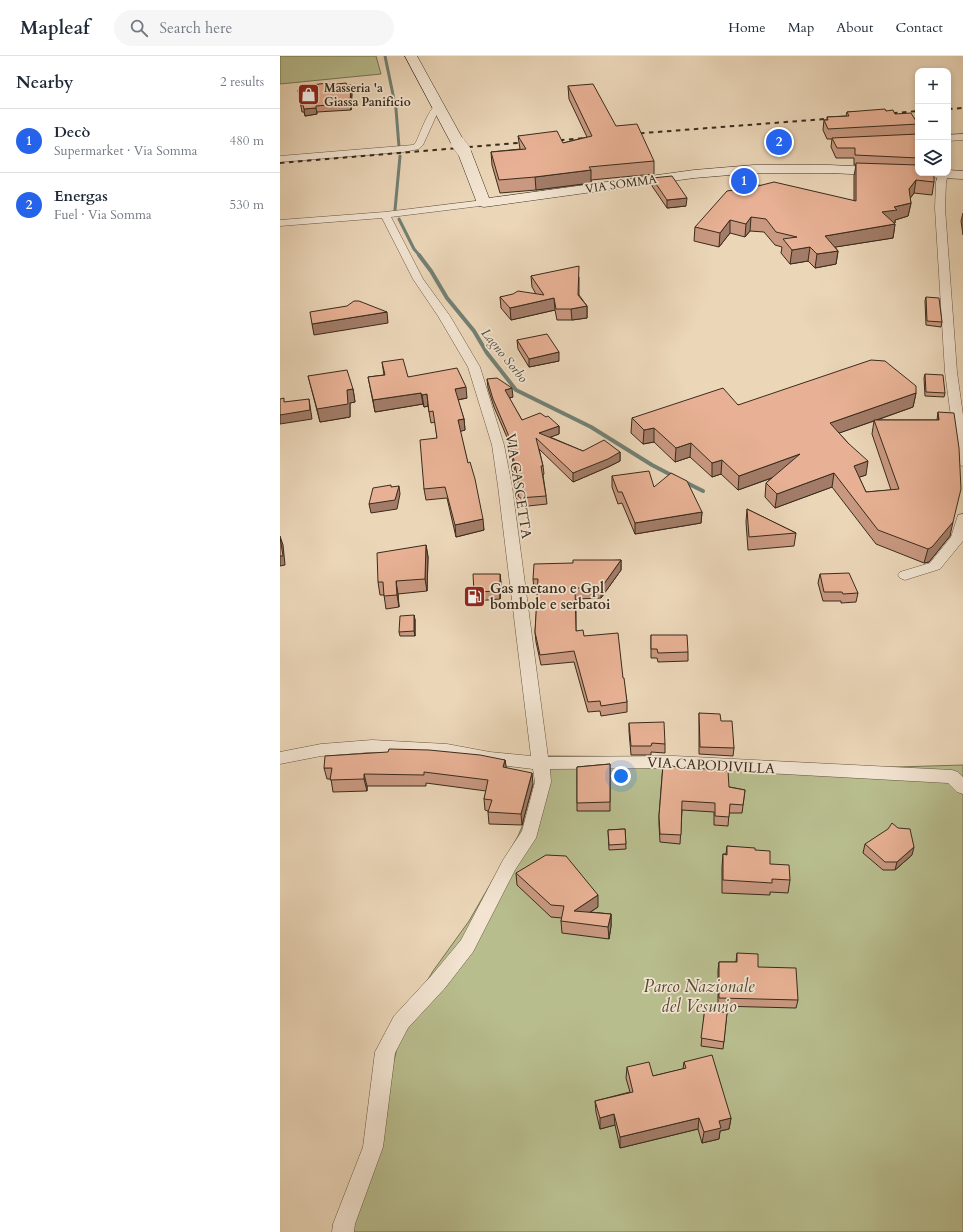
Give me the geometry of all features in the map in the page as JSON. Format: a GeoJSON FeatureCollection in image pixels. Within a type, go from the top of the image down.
{"type":"FeatureCollection","features":[{"type":"Feature","properties":{"kind":"main road"},"geometry":{"type":"LineString","coordinates":[[411,56],[461,147],[484,203]]}},
{"type":"Feature","properties":{"kind":"main road","name":"VIA SOMMA"},"geometry":{"type":"LineString","coordinates":[[484,203],[694,174],[747,170],[829,169],[915,174]]}},
{"type":"Feature","properties":{"kind":"main road","name":"VIA SOMMA"},"geometry":{"type":"LineString","coordinates":[[951,175],[963,175]]}},
{"type":"Feature","properties":{"kind":"street"},"geometry":{"type":"LineString","coordinates":[[280,159],[416,147],[420,143],[430,124],[433,113],[439,106]]}},
{"type":"Feature","properties":{"kind":"street"},"geometry":{"type":"LineString","coordinates":[[951,138],[963,137]]}},
{"type":"Feature","properties":{"kind":"street"},"geometry":{"type":"LineString","coordinates":[[943,176],[941,182],[940,208],[951,372],[963,462]]}},
{"type":"Feature","properties":{"kind":"street","name":"VIA SOMMA"},"geometry":{"type":"LineString","coordinates":[[280,223],[385,215],[484,203]]}},
{"type":"Feature","properties":{"kind":"street","name":"VIA CASCETTA"},"geometry":{"type":"LineString","coordinates":[[343,1232],[344,1224],[373,1147],[385,1052],[401,1022],[438,982],[466,946],[509,865],[530,833],[543,782],[506,486],[498,445],[474,367],[444,316],[418,279],[385,215]]}},
{"type":"Feature","properties":{"kind":"street"},"geometry":{"type":"LineString","coordinates":[[905,575],[935,566],[958,538],[963,518]]}},
{"type":"Feature","properties":{"kind":"street","name":"VIA CAPODIVILLA"},"geometry":{"type":"LineString","coordinates":[[280,758],[321,750],[372,746],[447,750],[490,758],[541,763],[674,762],[958,782]]}},
{"type":"Feature","properties":{"kind":"green space"},"geometry":{"type":"Polygon","coordinates":[[[280,56],[376,56],[381,74],[280,84],[280,56]]]}},
{"type":"Feature","properties":{"kind":"green space","name":"Parco Nazionale del Vesuvio"},"geometry":{"type":"Polygon","coordinates":[[[549,756],[666,757],[863,768],[963,765],[963,1232],[336,1232],[382,1099],[395,1057],[403,1020],[433,971],[469,921],[518,836],[535,796],[549,756]]]}},
{"type":"Feature","properties":{"kind":"building"},"geometry":{"type":"Polygon","coordinates":[[[328,83],[328,85],[346,83],[347,85],[351,85],[350,103],[316,106],[316,108],[304,109],[303,105],[301,105],[298,90],[302,89],[302,86],[328,83]]]}},
{"type":"Feature","properties":{"kind":"building"},"geometry":{"type":"Polygon","coordinates":[[[593,84],[616,126],[637,124],[654,161],[589,167],[591,170],[499,180],[491,152],[526,149],[518,136],[557,131],[563,143],[592,136],[568,86],[593,84]]]}},
{"type":"Feature","properties":{"kind":"building"},"geometry":{"type":"Polygon","coordinates":[[[885,109],[886,111],[893,110],[895,114],[911,113],[915,119],[915,124],[828,129],[824,120],[828,120],[827,117],[849,116],[847,112],[885,109]]]}},
{"type":"Feature","properties":{"kind":"building"},"geometry":{"type":"Polygon","coordinates":[[[915,134],[915,158],[855,155],[855,148],[837,148],[832,138],[915,134]]]}},
{"type":"Feature","properties":{"kind":"building"},"geometry":{"type":"Polygon","coordinates":[[[856,163],[915,165],[915,176],[934,176],[934,182],[916,180],[909,189],[911,203],[894,207],[897,210],[882,212],[895,224],[825,236],[838,251],[817,254],[810,247],[792,250],[783,239],[797,237],[776,232],[766,219],[751,217],[746,224],[730,220],[720,233],[695,227],[727,191],[746,188],[746,183],[758,186],[774,182],[856,201],[856,163]]]}},
{"type":"Feature","properties":{"kind":"building"},"geometry":{"type":"Polygon","coordinates":[[[672,176],[687,198],[667,200],[652,178],[672,176]]]}},
{"type":"Feature","properties":{"kind":"building"},"geometry":{"type":"Polygon","coordinates":[[[579,266],[578,295],[587,306],[571,309],[556,309],[554,298],[510,308],[500,297],[513,294],[518,291],[544,295],[531,276],[579,266]]]}},
{"type":"Feature","properties":{"kind":"building"},"geometry":{"type":"Polygon","coordinates":[[[926,297],[939,298],[942,322],[927,321],[926,297]]]}},
{"type":"Feature","properties":{"kind":"building"},"geometry":{"type":"Polygon","coordinates":[[[354,301],[359,301],[387,312],[312,324],[310,312],[347,306],[354,301]]]}},
{"type":"Feature","properties":{"kind":"building"},"geometry":{"type":"Polygon","coordinates":[[[547,334],[559,352],[529,359],[517,340],[547,334]]]}},
{"type":"Feature","properties":{"kind":"building"},"geometry":{"type":"Polygon","coordinates":[[[403,359],[408,377],[457,368],[466,387],[455,389],[464,419],[458,420],[468,463],[470,462],[475,479],[483,519],[455,525],[445,487],[424,489],[420,440],[437,438],[433,411],[429,412],[427,394],[422,395],[421,393],[373,400],[368,377],[385,375],[382,362],[403,359]]]}},
{"type":"Feature","properties":{"kind":"building"},"geometry":{"type":"Polygon","coordinates":[[[871,360],[885,361],[916,386],[916,393],[830,423],[848,443],[868,461],[854,466],[866,492],[899,489],[874,420],[939,420],[938,412],[954,413],[959,448],[961,489],[953,522],[932,547],[928,549],[878,530],[834,473],[777,494],[766,483],[800,454],[739,476],[722,460],[712,463],[691,443],[676,448],[654,428],[644,430],[632,418],[723,388],[738,405],[871,360]]]}},
{"type":"Feature","properties":{"kind":"building"},"geometry":{"type":"Polygon","coordinates":[[[347,370],[353,389],[347,390],[348,404],[317,409],[308,376],[347,370]]]}},
{"type":"Feature","properties":{"kind":"building"},"geometry":{"type":"Polygon","coordinates":[[[925,374],[943,375],[945,393],[926,392],[925,374]]]}},
{"type":"Feature","properties":{"kind":"building"},"geometry":{"type":"Polygon","coordinates":[[[497,378],[512,388],[505,390],[522,420],[540,413],[546,417],[548,416],[559,426],[539,433],[583,451],[604,440],[620,452],[608,459],[573,473],[536,438],[543,466],[541,466],[546,496],[519,498],[517,483],[519,483],[508,434],[493,399],[487,379],[497,378]]]}},
{"type":"Feature","properties":{"kind":"building"},"geometry":{"type":"Polygon","coordinates":[[[284,398],[284,402],[309,399],[310,410],[280,415],[280,399],[284,398]]]}},
{"type":"Feature","properties":{"kind":"building"},"geometry":{"type":"Polygon","coordinates":[[[649,471],[654,487],[671,473],[687,481],[702,512],[635,523],[622,492],[618,492],[612,476],[649,471]]]}},
{"type":"Feature","properties":{"kind":"building"},"geometry":{"type":"Polygon","coordinates":[[[391,485],[391,487],[399,486],[395,500],[369,504],[373,488],[391,485]]]}},
{"type":"Feature","properties":{"kind":"building"},"geometry":{"type":"Polygon","coordinates":[[[747,509],[796,533],[749,537],[747,509]]]}},
{"type":"Feature","properties":{"kind":"building"},"geometry":{"type":"Polygon","coordinates":[[[280,537],[283,556],[280,556],[280,537]]]}},
{"type":"Feature","properties":{"kind":"building"},"geometry":{"type":"Polygon","coordinates":[[[426,545],[425,579],[396,581],[397,595],[384,596],[383,582],[378,582],[377,553],[426,545]]]}},
{"type":"Feature","properties":{"kind":"building"},"geometry":{"type":"Polygon","coordinates":[[[573,560],[621,560],[601,588],[575,588],[576,631],[583,630],[584,636],[618,633],[627,702],[601,706],[600,701],[588,702],[574,651],[540,655],[535,632],[538,579],[533,579],[534,564],[573,563],[573,560]]]}},
{"type":"Feature","properties":{"kind":"building"},"geometry":{"type":"Polygon","coordinates":[[[849,573],[858,593],[843,594],[842,592],[824,592],[820,574],[849,573]]]}},
{"type":"Feature","properties":{"kind":"building"},"geometry":{"type":"Polygon","coordinates":[[[473,574],[500,574],[500,591],[474,592],[473,574]]]}},
{"type":"Feature","properties":{"kind":"building"},"geometry":{"type":"Polygon","coordinates":[[[414,615],[414,631],[399,632],[400,616],[414,615]]]}},
{"type":"Feature","properties":{"kind":"building"},"geometry":{"type":"Polygon","coordinates":[[[651,635],[687,635],[688,652],[658,653],[657,649],[651,649],[651,635]]]}},
{"type":"Feature","properties":{"kind":"building"},"geometry":{"type":"Polygon","coordinates":[[[699,713],[720,714],[721,721],[732,721],[734,748],[700,747],[699,713]]]}},
{"type":"Feature","properties":{"kind":"building"},"geometry":{"type":"Polygon","coordinates":[[[664,722],[665,744],[652,743],[651,746],[631,746],[629,723],[664,722]]]}},
{"type":"Feature","properties":{"kind":"building"},"geometry":{"type":"Polygon","coordinates":[[[389,749],[429,750],[480,755],[505,760],[503,767],[532,773],[521,814],[488,812],[492,800],[484,799],[488,780],[424,772],[424,775],[364,774],[364,779],[330,780],[332,768],[324,768],[325,756],[388,752],[389,749]]]}},
{"type":"Feature","properties":{"kind":"building"},"geometry":{"type":"Polygon","coordinates":[[[610,764],[610,802],[577,803],[577,767],[610,764]]]}},
{"type":"Feature","properties":{"kind":"building"},"geometry":{"type":"Polygon","coordinates":[[[663,765],[728,771],[729,787],[745,790],[743,805],[730,804],[729,817],[715,816],[715,803],[682,801],[681,835],[660,834],[659,816],[663,765]]]}},
{"type":"Feature","properties":{"kind":"building"},"geometry":{"type":"Polygon","coordinates":[[[892,823],[898,828],[910,829],[914,847],[897,862],[885,862],[865,844],[888,829],[892,823]]]}},
{"type":"Feature","properties":{"kind":"building"},"geometry":{"type":"Polygon","coordinates":[[[625,829],[626,844],[609,845],[608,830],[625,829]]]}},
{"type":"Feature","properties":{"kind":"building"},"geometry":{"type":"Polygon","coordinates":[[[727,846],[755,848],[755,850],[770,851],[770,864],[789,865],[790,880],[772,879],[772,883],[723,880],[723,854],[727,855],[727,846]]]}},
{"type":"Feature","properties":{"kind":"building"},"geometry":{"type":"Polygon","coordinates":[[[546,855],[566,856],[598,895],[574,911],[611,914],[608,927],[561,921],[564,906],[551,905],[516,873],[546,855]]]}},
{"type":"Feature","properties":{"kind":"building"},"geometry":{"type":"Polygon","coordinates":[[[737,953],[758,954],[758,967],[796,968],[798,1000],[719,998],[719,962],[737,962],[737,953]]]}},
{"type":"Feature","properties":{"kind":"building"},"geometry":{"type":"Polygon","coordinates":[[[705,1008],[727,1013],[724,1042],[701,1038],[705,1008]]]}},
{"type":"Feature","properties":{"kind":"building"},"geometry":{"type":"Polygon","coordinates":[[[712,1055],[731,1118],[719,1121],[721,1128],[704,1132],[699,1118],[620,1137],[614,1114],[600,1118],[595,1101],[633,1092],[627,1067],[649,1062],[653,1076],[686,1068],[684,1062],[712,1055]]]}},
{"type":"Feature","properties":{"kind":"waterway","name":"Lagno Sorbo"},"geometry":{"type":"LineString","coordinates":[[385,56],[396,109],[399,147]]}},
{"type":"Feature","properties":{"kind":"waterway","name":"Lagno Sorbo"},"geometry":{"type":"LineString","coordinates":[[395,210],[400,156]]}},
{"type":"Feature","properties":{"kind":"waterway","name":"Lagno Sorbo"},"geometry":{"type":"LineString","coordinates":[[399,219],[414,249],[420,256]]}},
{"type":"Feature","properties":{"kind":"waterway","name":"Lagno Sorbo"},"geometry":{"type":"LineString","coordinates":[[419,255],[431,271],[447,298],[474,331],[487,353],[516,390],[591,427],[652,465],[675,477]]}},
{"type":"Feature","properties":{"kind":"waterway","name":"Lagno Sorbo"},"geometry":{"type":"LineString","coordinates":[[683,481],[703,491]]}},
{"type":"Feature","properties":{"kind":"railway"},"geometry":{"type":"LineString","coordinates":[[951,109],[963,108]]}},
{"type":"Feature","properties":{"kind":"railway"},"geometry":{"type":"LineString","coordinates":[[884,114],[915,111]]}},
{"type":"Feature","properties":{"kind":"railway"},"geometry":{"type":"LineString","coordinates":[[631,134],[838,118]]}},
{"type":"Feature","properties":{"kind":"railway"},"geometry":{"type":"LineString","coordinates":[[551,141],[597,137]]}},
{"type":"Feature","properties":{"kind":"railway"},"geometry":{"type":"LineString","coordinates":[[280,163],[529,142]]}},
{"type":"Feature","properties":{"kind":"place","name":"Masseria 'a Giassa Panificio"},"geometry":{"type":"Point","coordinates":[308,95]}},
{"type":"Feature","properties":{"kind":"place","name":"Energas"},"geometry":{"type":"Point","coordinates":[779,142]}},
{"type":"Feature","properties":{"kind":"place","name":"Decò"},"geometry":{"type":"Point","coordinates":[744,181]}},
{"type":"Feature","properties":{"kind":"place","name":"Gas metano e Gpl bombole e serbatoi"},"geometry":{"type":"Point","coordinates":[474,596]}}]}
